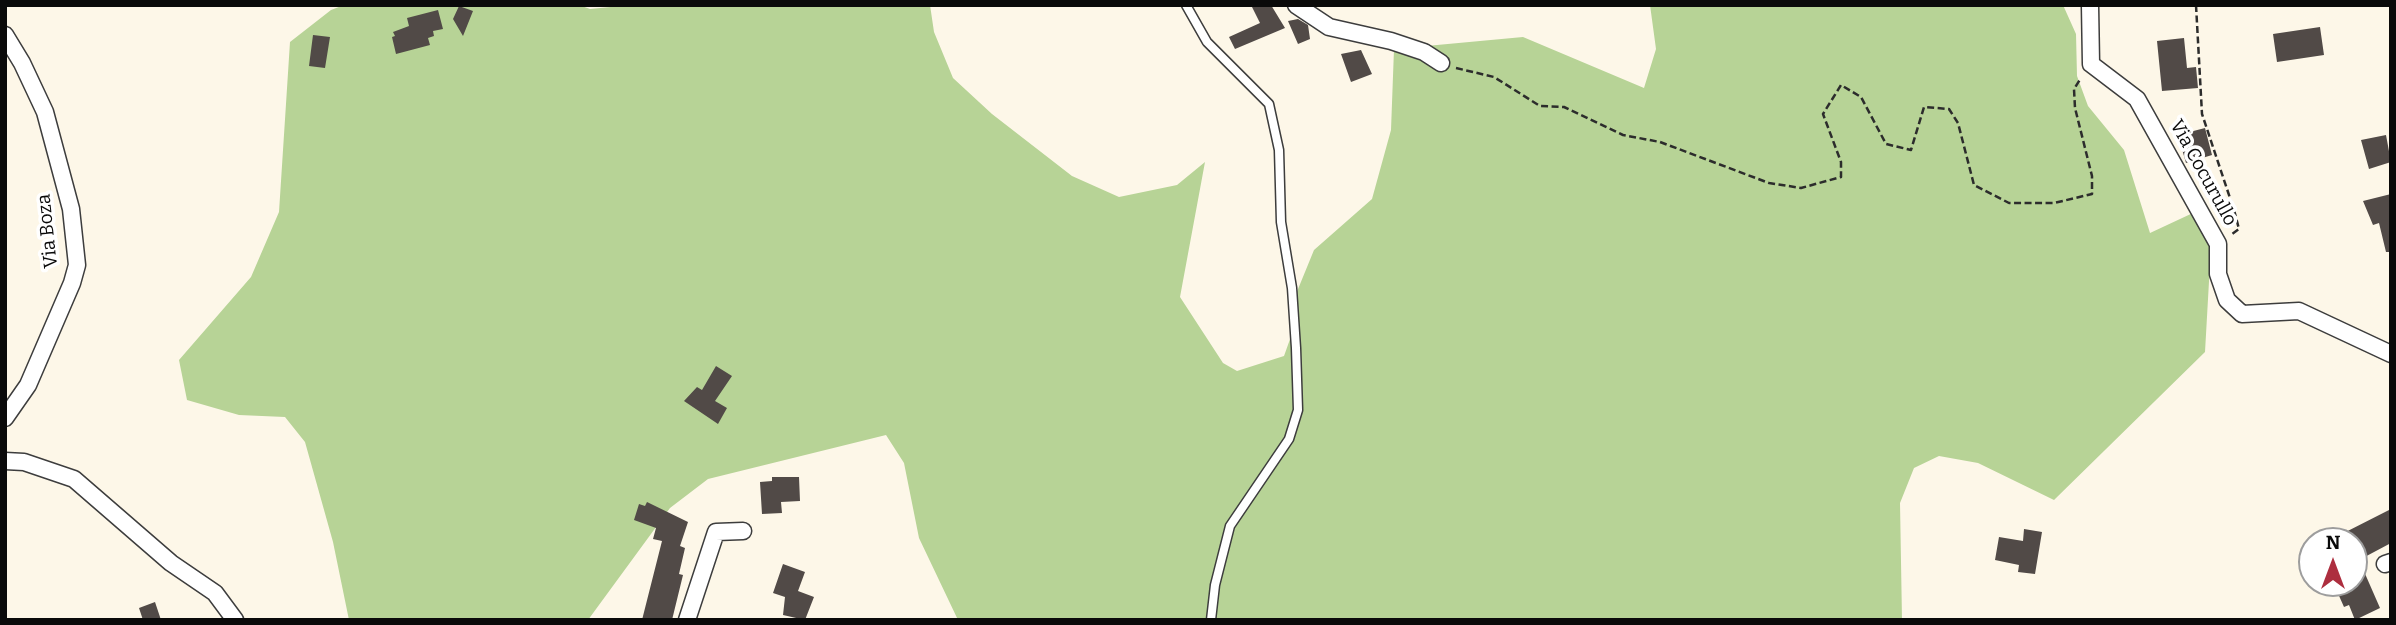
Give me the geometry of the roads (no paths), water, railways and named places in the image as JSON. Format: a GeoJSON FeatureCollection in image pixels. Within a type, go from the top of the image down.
{"type":"FeatureCollection","features":[{"type":"Feature","properties":{"kind":"street"},"geometry":{"type":"LineString","coordinates":[[1296,5],[1329,27],[1391,41],[1441,62]]}},
{"type":"Feature","properties":{"kind":"street","name":"Via Cocurullo"},"geometry":{"type":"LineString","coordinates":[[2090,5],[2091,64],[2137,99],[2218,244],[2218,274],[2227,300],[2242,314],[2299,311],[2391,354]]}},
{"type":"Feature","properties":{"kind":"street","name":"Via Boza"},"geometry":{"type":"LineString","coordinates":[[5,36],[22,62],[45,112],[71,209],[76,265],[72,282],[28,385],[5,418]]}},
{"type":"Feature","properties":{"kind":"street"},"geometry":{"type":"LineString","coordinates":[[5,461],[24,462],[74,479],[172,562],[215,593],[235,620]]}},
{"type":"Feature","properties":{"kind":"street"},"geometry":{"type":"LineString","coordinates":[[687,620],[716,532],[743,531]]}},
{"type":"Feature","properties":{"kind":"lane"},"geometry":{"type":"LineString","coordinates":[[1186,5],[1207,42],[1269,104],[1279,149],[1281,222],[1292,288],[1296,348],[1298,410],[1289,439],[1230,526],[1211,620]]}}]}
